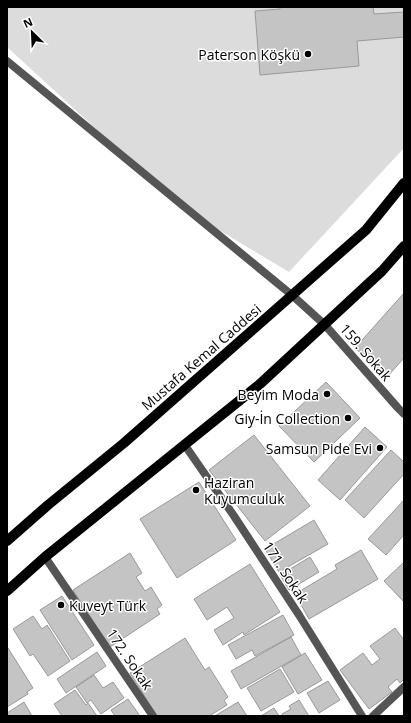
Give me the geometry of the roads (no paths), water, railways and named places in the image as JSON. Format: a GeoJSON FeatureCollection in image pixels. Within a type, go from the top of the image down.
{"type":"FeatureCollection","features":[{"type":"Feature","properties":{"kind":"main road","name":"Mustafa Kemal Caddesi"},"geometry":{"type":"LineString","coordinates":[[7,541],[48,505],[124,444],[293,296],[366,230],[404,183]]}},
{"type":"Feature","properties":{"kind":"main road"},"geometry":{"type":"LineString","coordinates":[[7,591],[45,557],[260,384],[382,271],[404,246]]}},
{"type":"Feature","properties":{"kind":"street","name":"159. Sokak"},"geometry":{"type":"LineString","coordinates":[[7,61],[293,296],[325,325],[404,414]]}},
{"type":"Feature","properties":{"kind":"street","name":"171. Sokak"},"geometry":{"type":"LineString","coordinates":[[184,444],[234,516],[299,615],[362,716]]}},
{"type":"Feature","properties":{"kind":"street","name":"172. Sokak"},"geometry":{"type":"LineString","coordinates":[[45,557],[153,716]]}},
{"type":"Feature","properties":{"kind":"street"},"geometry":{"type":"LineString","coordinates":[[373,716],[404,687]]}},
{"type":"Feature","properties":{"kind":"place","name":"Paterson Köşkü"},"geometry":{"type":"Point","coordinates":[308,54]}},
{"type":"Feature","properties":{"kind":"place","name":"Beyim Moda"},"geometry":{"type":"Point","coordinates":[327,394]}},
{"type":"Feature","properties":{"kind":"place","name":"Giy-İn Collection"},"geometry":{"type":"Point","coordinates":[348,418]}},
{"type":"Feature","properties":{"kind":"place","name":"Samsun Pide Evi"},"geometry":{"type":"Point","coordinates":[380,448]}},
{"type":"Feature","properties":{"kind":"place","name":"Haziran Kuyumculuk"},"geometry":{"type":"Point","coordinates":[196,490]}},
{"type":"Feature","properties":{"kind":"place","name":"Kuveyt Türk"},"geometry":{"type":"Point","coordinates":[61,605]}}]}
